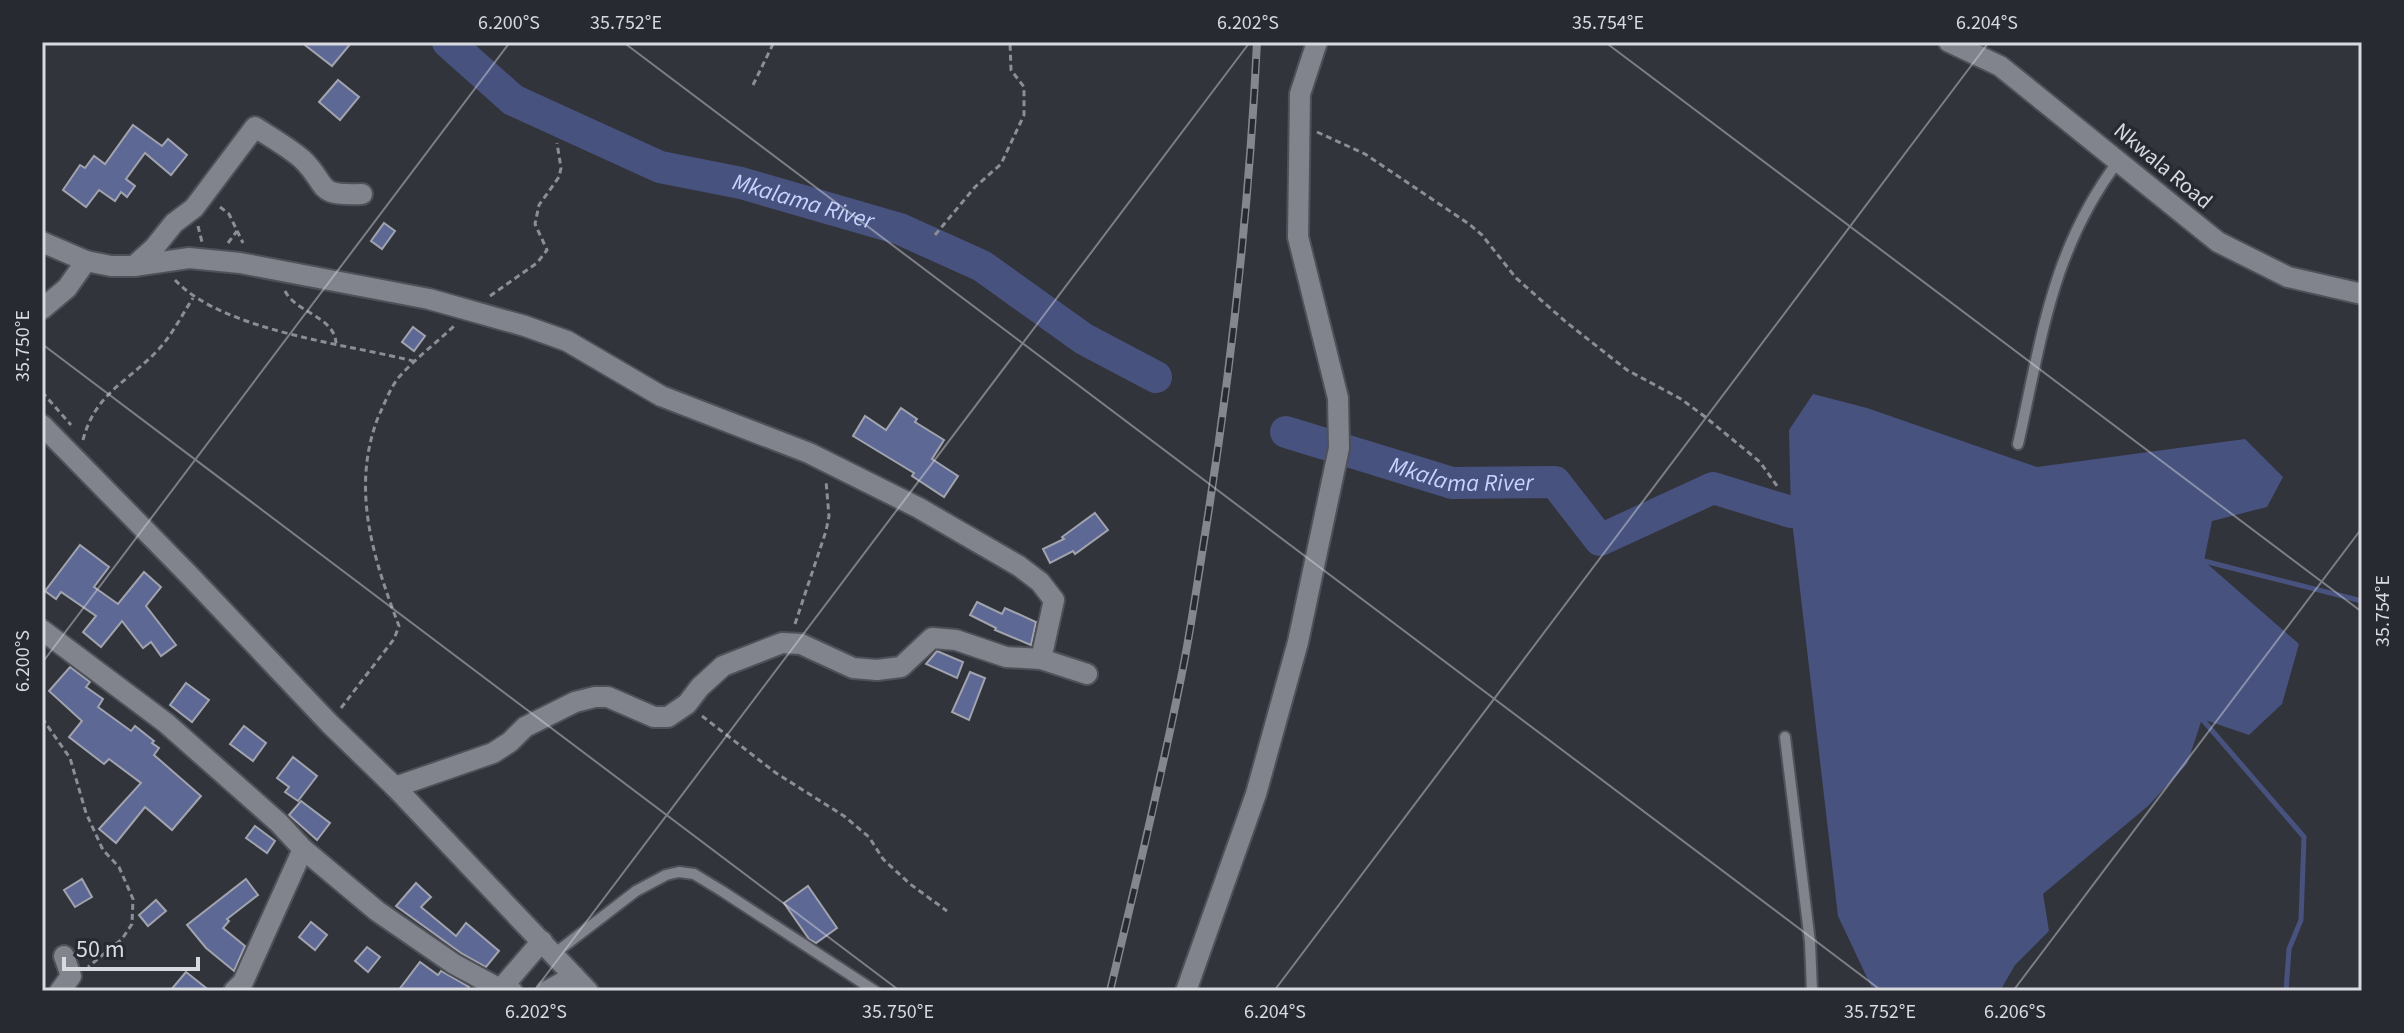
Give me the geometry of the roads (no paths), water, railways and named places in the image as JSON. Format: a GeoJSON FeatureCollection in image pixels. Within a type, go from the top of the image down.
{"type":"FeatureCollection","features":[{"type":"Feature","properties":{"kind":"street"},"geometry":{"type":"LineString","coordinates":[[1186,991],[1256,794],[1298,642],[1339,448],[1338,398],[1298,237],[1300,94],[1317,42]]}},
{"type":"Feature","properties":{"kind":"street","name":"Nkwala Road"},"geometry":{"type":"LineString","coordinates":[[1949,42],[2000,66],[2218,242],[2288,277],[2362,294]]}},
{"type":"Feature","properties":{"kind":"street"},"geometry":{"type":"LineString","coordinates":[[134,266],[198,202],[255,127],[303,160],[320,185],[335,195],[362,194]]}},
{"type":"Feature","properties":{"kind":"street"},"geometry":{"type":"LineString","coordinates":[[42,242],[86,261],[111,266],[205,258],[370,286],[472,310],[567,341],[661,396],[832,464],[919,508],[1019,566],[1040,582],[1054,600],[1041,659]]}},
{"type":"Feature","properties":{"kind":"street"},"geometry":{"type":"LineString","coordinates":[[42,309],[67,288],[86,261]]}},
{"type":"Feature","properties":{"kind":"street"},"geometry":{"type":"LineString","coordinates":[[42,425],[329,723],[395,787],[581,984]]}},
{"type":"Feature","properties":{"kind":"street"},"geometry":{"type":"LineString","coordinates":[[42,630],[166,723],[279,823],[303,849],[377,911],[454,964],[504,990],[548,947]]}},
{"type":"Feature","properties":{"kind":"street"},"geometry":{"type":"LineString","coordinates":[[395,787],[493,753],[525,727],[575,702],[608,697],[654,717],[668,717],[687,704],[723,666],[767,648],[791,643],[801,644],[853,668],[877,670],[901,667],[932,638],[956,640],[1006,657],[1041,659],[1087,674]]}},
{"type":"Feature","properties":{"kind":"street"},"geometry":{"type":"LineString","coordinates":[[234,991],[243,982],[303,849]]}},
{"type":"Feature","properties":{"kind":"street"},"geometry":{"type":"LineString","coordinates":[[64,956],[66,983]]}},
{"type":"Feature","properties":{"kind":"street"},"geometry":{"type":"LineString","coordinates":[[547,991],[581,984]]}},
{"type":"Feature","properties":{"kind":"lane"},"geometry":{"type":"LineString","coordinates":[[2018,444],[2054,284],[2074,232],[2094,193],[2119,160]]}},
{"type":"Feature","properties":{"kind":"lane"},"geometry":{"type":"LineString","coordinates":[[1785,737],[1810,942],[1812,991]]}},
{"type":"Feature","properties":{"kind":"lane"},"geometry":{"type":"LineString","coordinates":[[548,947],[666,875],[679,872],[694,874],[875,991]]}},
{"type":"Feature","properties":{"kind":"water"},"geometry":{"type":"Polygon","coordinates":[[[1813,394],[1867,408],[2037,467],[2245,439],[2283,477],[2267,507],[2212,521],[2204,561],[2299,644],[2282,704],[2249,735],[2202,719],[2187,764],[2148,806],[2043,894],[2049,931],[2015,965],[2000,991],[1887,991],[1871,986],[1838,916],[1791,512],[1789,430],[1813,394]]]}},
{"type":"Feature","properties":{"kind":"waterway","name":"Mkalama River"},"geometry":{"type":"LineString","coordinates":[[448,42],[513,100],[660,167],[741,183],[900,229],[982,266],[1084,339],[1156,377]]}},
{"type":"Feature","properties":{"kind":"waterway","name":"Mkalama River"},"geometry":{"type":"LineString","coordinates":[[1286,432],[1452,483],[1555,482],[1600,540],[1713,488],[1791,512]]}},
{"type":"Feature","properties":{"kind":"waterway"},"geometry":{"type":"LineString","coordinates":[[2204,561],[2362,601]]}},
{"type":"Feature","properties":{"kind":"waterway"},"geometry":{"type":"LineString","coordinates":[[2202,719],[2304,837],[2301,920],[2289,949],[2286,991]]}},
{"type":"Feature","properties":{"kind":"railway"},"geometry":{"type":"LineString","coordinates":[[1110,991],[1173,717],[1203,547],[1237,295],[1257,42]]}}]}
